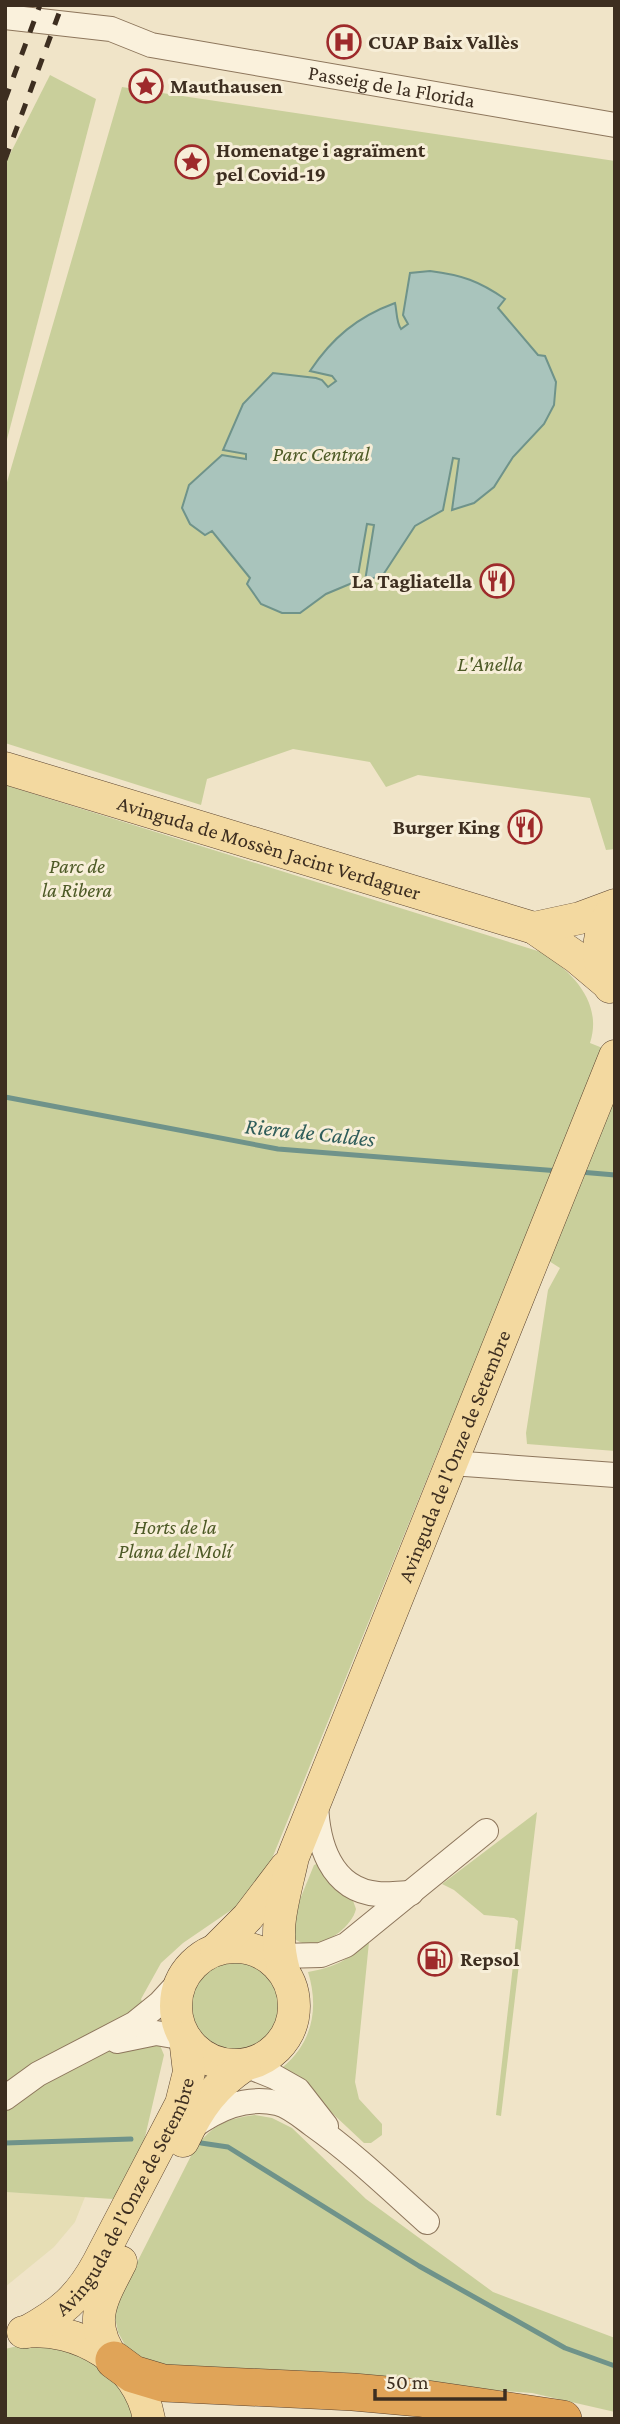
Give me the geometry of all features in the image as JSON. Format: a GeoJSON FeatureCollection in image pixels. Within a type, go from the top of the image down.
{"type":"FeatureCollection","features":[{"type":"Feature","properties":{"kind":"highway"},"geometry":{"type":"LineString","coordinates":[[114,2360],[133,2374],[163,2383],[420,2398],[563,2419]]}},
{"type":"Feature","properties":{"kind":"main road","name":"Avinguda de Mossèn Jacint Verdaguer"},"geometry":{"type":"LineString","coordinates":[[5,768],[534,928],[576,957],[611,988]]}},
{"type":"Feature","properties":{"kind":"main road","name":"Avinguda de Mossèn Jacint Verdaguer"},"geometry":{"type":"LineString","coordinates":[[534,928],[580,918],[615,906]]}},
{"type":"Feature","properties":{"kind":"main road"},"geometry":{"type":"LineString","coordinates":[[611,988],[601,968],[598,951],[600,934],[615,906]]}},
{"type":"Feature","properties":{"kind":"main road","name":"Avinguda de l'Onze de Setembre"},"geometry":{"type":"LineString","coordinates":[[282,1964],[277,1940],[278,1922],[293,1857],[615,1056]]}},
{"type":"Feature","properties":{"kind":"main road","name":"Avinguda de l'Onze de Setembre"},"geometry":{"type":"LineString","coordinates":[[216,1949],[248,1917],[293,1857]]}},
{"type":"Feature","properties":{"kind":"main road"},"geometry":{"type":"LineString","coordinates":[[230,1947],[251,1948],[282,1964],[293,1990],[295,2011],[290,2031],[278,2048],[261,2060],[246,2065],[227,2065],[209,2060],[194,2049],[179,2025],[176,2007],[182,1979],[193,1964],[216,1949],[230,1947]]}},
{"type":"Feature","properties":{"kind":"main road","name":"Avinguda de l'Onze de Setembre"},"geometry":{"type":"LineString","coordinates":[[16,2334],[70,2304],[89,2279],[181,2104],[188,2072],[185,2038]]}},
{"type":"Feature","properties":{"kind":"main road","name":"Avinguda de l'Onze de Setembre"},"geometry":{"type":"LineString","coordinates":[[114,2360],[100,2337],[99,2314],[102,2301],[189,2129],[216,2088],[246,2065]]}},
{"type":"Feature","properties":{"kind":"main road"},"geometry":{"type":"LineString","coordinates":[[16,2334],[45,2331],[67,2334],[84,2341],[114,2360],[131,2378],[141,2395],[149,2419]]}},
{"type":"Feature","properties":{"kind":"street","name":"Passeig de la Florida"},"geometry":{"type":"LineString","coordinates":[[5,17],[111,29],[151,45],[615,125]]}},
{"type":"Feature","properties":{"kind":"street"},"geometry":{"type":"LineString","coordinates":[[452,1463],[615,1475]]}},
{"type":"Feature","properties":{"kind":"street"},"geometry":{"type":"LineString","coordinates":[[316,1798],[321,1845],[338,1875],[349,1885],[363,1891],[378,1894],[411,1893]]}},
{"type":"Feature","properties":{"kind":"street"},"geometry":{"type":"LineString","coordinates":[[282,1964],[333,1952],[346,1945],[486,1831]]}},
{"type":"Feature","properties":{"kind":"street"},"geometry":{"type":"LineString","coordinates":[[5,2098],[38,2074],[95,2046],[148,2014],[182,1979]]}},
{"type":"Feature","properties":{"kind":"street"},"geometry":{"type":"LineString","coordinates":[[95,2046],[156,2033],[185,2038]]}},
{"type":"Feature","properties":{"kind":"street"},"geometry":{"type":"LineString","coordinates":[[246,2065],[298,2090],[339,2143]]}},
{"type":"Feature","properties":{"kind":"street"},"geometry":{"type":"LineString","coordinates":[[189,2129],[217,2110],[239,2102],[278,2104],[295,2111],[339,2143],[427,2222]]}},
{"type":"Feature","properties":{"kind":"shaded area"},"geometry":{"type":"Polygon","coordinates":[[[5,2192],[85,2197],[75,2222],[54,2247],[5,2287],[5,2192]]]}},
{"type":"Feature","properties":{"kind":"green space"},"geometry":{"type":"Polygon","coordinates":[[[50,75],[96,99],[5,447],[5,164],[50,75]]]}},
{"type":"Feature","properties":{"kind":"green space","name":"Parc Central"},"geometry":{"type":"Polygon","coordinates":[[[122,87],[615,161],[615,849],[606,850],[590,798],[418,775],[386,787],[370,762],[293,749],[207,779],[201,805],[5,743],[5,489],[122,87]]]}},
{"type":"Feature","properties":{"kind":"green space"},"geometry":{"type":"Polygon","coordinates":[[[5,785],[541,952],[574,979],[589,1002],[593,1028],[590,1043],[615,1053],[615,1451],[527,1444],[526,1433],[548,1290],[560,1268],[525,1246],[269,1866],[240,1904],[183,1943],[161,1963],[141,1999],[164,2055],[142,2150],[113,2199],[5,2192],[5,785]]]}},
{"type":"Feature","properties":{"kind":"green space"},"geometry":{"type":"Polygon","coordinates":[[[537,1812],[501,2116],[496,2115],[518,1921],[514,1918],[484,1915],[454,1890],[442,1884],[537,1812]]]}},
{"type":"Feature","properties":{"kind":"green space"},"geometry":{"type":"Polygon","coordinates":[[[319,1863],[351,1895],[356,1909],[353,1917],[338,1933],[319,1943],[309,1944],[292,1936],[294,1914],[314,1865],[319,1863]]]}},
{"type":"Feature","properties":{"kind":"green space"},"geometry":{"type":"Polygon","coordinates":[[[369,1942],[355,2082],[359,2099],[382,2124],[382,2135],[371,2143],[364,2143],[283,2067],[301,2047],[311,2023],[313,1998],[308,1972],[341,1962],[369,1942]]]}},
{"type":"Feature","properties":{"kind":"green space"},"geometry":{"type":"Polygon","coordinates":[[[236,1947],[259,1952],[278,1964],[290,1983],[295,2006],[290,2029],[278,2048],[259,2060],[236,2065],[213,2060],[194,2048],[182,2029],[177,2006],[182,1983],[194,1964],[213,1952],[236,1947]]]}},
{"type":"Feature","properties":{"kind":"green space"},"geometry":{"type":"Polygon","coordinates":[[[255,2115],[272,2118],[292,2128],[366,2199],[493,2292],[615,2338],[615,2412],[532,2393],[337,2378],[158,2369],[126,2347],[118,2332],[115,2317],[119,2298],[195,2148],[208,2133],[221,2124],[255,2115]]]}},
{"type":"Feature","properties":{"kind":"green space"},"geometry":{"type":"Polygon","coordinates":[[[34,2342],[66,2344],[120,2378],[138,2419],[5,2419],[5,2349],[34,2342]]]}},
{"type":"Feature","properties":{"kind":"water"},"geometry":{"type":"Polygon","coordinates":[[[430,271],[470,280],[505,299],[498,308],[538,355],[545,356],[556,382],[554,405],[544,424],[513,457],[494,487],[474,503],[452,510],[459,459],[453,458],[443,510],[415,526],[383,575],[365,581],[374,525],[367,524],[357,581],[326,594],[300,613],[282,613],[261,604],[247,584],[250,578],[212,531],[205,535],[190,524],[182,508],[189,485],[222,455],[246,459],[246,454],[223,450],[243,404],[273,373],[316,378],[328,387],[336,381],[332,376],[310,371],[327,348],[357,322],[395,303],[401,329],[408,324],[403,315],[410,273],[430,271]]]}},
{"type":"Feature","properties":{"kind":"waterway","name":"Riera de Caldes"},"geometry":{"type":"LineString","coordinates":[[5,1097],[278,1149],[559,1171]]}},
{"type":"Feature","properties":{"kind":"waterway","name":"Riera de Caldes"},"geometry":{"type":"LineString","coordinates":[[580,1172],[615,1175]]}},
{"type":"Feature","properties":{"kind":"waterway"},"geometry":{"type":"LineString","coordinates":[[5,2143],[131,2139]]}},
{"type":"Feature","properties":{"kind":"waterway"},"geometry":{"type":"LineString","coordinates":[[201,2143],[228,2147],[419,2266],[565,2348],[615,2366]]}},
{"type":"Feature","properties":{"kind":"railway"},"geometry":{"type":"LineString","coordinates":[[5,100],[40,5]]}},
{"type":"Feature","properties":{"kind":"railway"},"geometry":{"type":"LineString","coordinates":[[5,160],[62,5]]}},
{"type":"Feature","properties":{"kind":"place","name":"CUAP Baix Vallès"},"geometry":{"type":"Point","coordinates":[344,42]}},
{"type":"Feature","properties":{"kind":"place","name":"Mauthausen"},"geometry":{"type":"Point","coordinates":[146,86]}},
{"type":"Feature","properties":{"kind":"place","name":"Homenatge i agraïment pel Covid-19"},"geometry":{"type":"Point","coordinates":[192,162]}},
{"type":"Feature","properties":{"kind":"place","name":"La Tagliatella"},"geometry":{"type":"Point","coordinates":[497,581]}},
{"type":"Feature","properties":{"kind":"place","name":"Burger King"},"geometry":{"type":"Point","coordinates":[525,827]}},
{"type":"Feature","properties":{"kind":"place","name":"Repsol"},"geometry":{"type":"Point","coordinates":[435,1959]}},
{"type":"Feature","properties":{"kind":"park label","name":"L'Anella"},"geometry":{"type":"Point","coordinates":[490,664]}},
{"type":"Feature","properties":{"kind":"park label","name":"Parc de la Ribera"},"geometry":{"type":"Point","coordinates":[77,878]}},
{"type":"Feature","properties":{"kind":"park label","name":"Horts de la Plana del Molí"},"geometry":{"type":"Point","coordinates":[175,1539]}}]}
